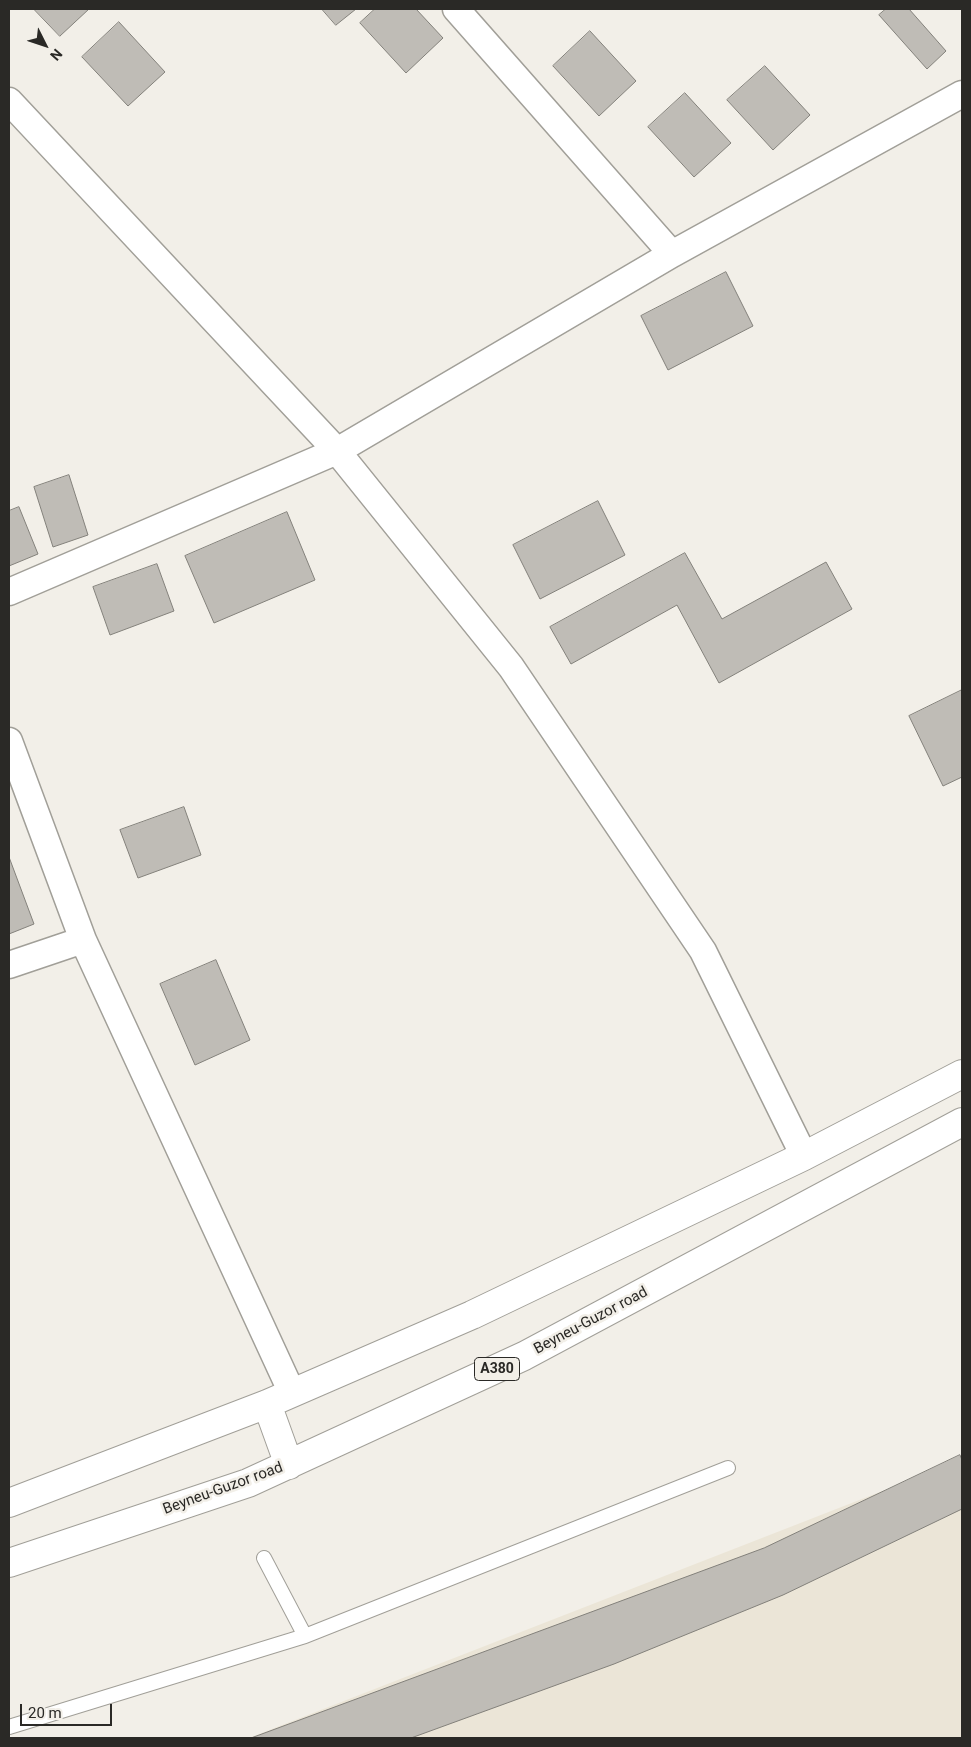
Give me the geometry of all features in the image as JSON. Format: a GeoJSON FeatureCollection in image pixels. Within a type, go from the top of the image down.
{"type":"FeatureCollection","features":[{"type":"Feature","properties":{"kind":"highway"},"geometry":{"type":"LineString","coordinates":[[9,1503],[267,1404],[472,1315],[804,1156],[962,1074]]}},
{"type":"Feature","properties":{"kind":"highway","name":"Beyneu-Guzor road"},"geometry":{"type":"LineString","coordinates":[[9,1563],[248,1482],[289,1465],[524,1356],[962,1122]]}},
{"type":"Feature","properties":{"kind":"highway"},"geometry":{"type":"LineString","coordinates":[[267,1404],[289,1465]]}},
{"type":"Feature","properties":{"kind":"street"},"geometry":{"type":"LineString","coordinates":[[456,9],[672,254]]}},
{"type":"Feature","properties":{"kind":"street"},"geometry":{"type":"LineString","coordinates":[[9,592],[337,451],[672,254],[962,94]]}},
{"type":"Feature","properties":{"kind":"street"},"geometry":{"type":"LineString","coordinates":[[9,101],[337,451],[511,667],[703,951],[804,1156]]}},
{"type":"Feature","properties":{"kind":"street"},"geometry":{"type":"LineString","coordinates":[[9,741],[83,940],[292,1393]]}},
{"type":"Feature","properties":{"kind":"street"},"geometry":{"type":"LineString","coordinates":[[9,965],[83,940]]}},
{"type":"Feature","properties":{"kind":"lane"},"geometry":{"type":"LineString","coordinates":[[9,1727],[305,1636],[728,1468]]}},
{"type":"Feature","properties":{"kind":"lane"},"geometry":{"type":"LineString","coordinates":[[264,1558],[305,1636]]}},
{"type":"Feature","properties":{"kind":"shaded area"},"geometry":{"type":"Polygon","coordinates":[[[962,1460],[962,1738],[249,1738],[962,1460]]]}},
{"type":"Feature","properties":{"kind":"building"},"geometry":{"type":"Polygon","coordinates":[[[34,9],[89,9],[60,36],[34,9]]]}},
{"type":"Feature","properties":{"kind":"building"},"geometry":{"type":"Polygon","coordinates":[[[322,9],[356,9],[336,25],[322,9]]]}},
{"type":"Feature","properties":{"kind":"building"},"geometry":{"type":"Polygon","coordinates":[[[375,9],[416,9],[443,38],[406,73],[360,23],[375,9]]]}},
{"type":"Feature","properties":{"kind":"building"},"geometry":{"type":"Polygon","coordinates":[[[886,9],[909,9],[946,51],[927,69],[879,15],[886,9]]]}},
{"type":"Feature","properties":{"kind":"building"},"geometry":{"type":"Polygon","coordinates":[[[119,22],[165,72],[128,106],[82,57],[119,22]]]}},
{"type":"Feature","properties":{"kind":"building"},"geometry":{"type":"Polygon","coordinates":[[[590,31],[636,81],[599,116],[553,66],[590,31]]]}},
{"type":"Feature","properties":{"kind":"building"},"geometry":{"type":"Polygon","coordinates":[[[765,66],[810,115],[773,150],[727,100],[765,66]]]}},
{"type":"Feature","properties":{"kind":"building"},"geometry":{"type":"Polygon","coordinates":[[[685,93],[731,143],[694,177],[648,127],[685,93]]]}},
{"type":"Feature","properties":{"kind":"building"},"geometry":{"type":"Polygon","coordinates":[[[726,272],[753,326],[668,370],[641,316],[726,272]]]}},
{"type":"Feature","properties":{"kind":"building"},"geometry":{"type":"Polygon","coordinates":[[[69,475],[88,535],[53,547],[34,487],[69,475]]]}},
{"type":"Feature","properties":{"kind":"building"},"geometry":{"type":"Polygon","coordinates":[[[598,501],[625,555],[540,599],[513,545],[598,501]]]}},
{"type":"Feature","properties":{"kind":"building"},"geometry":{"type":"Polygon","coordinates":[[[19,507],[38,554],[9,566],[9,511],[19,507]]]}},
{"type":"Feature","properties":{"kind":"building"},"geometry":{"type":"Polygon","coordinates":[[[287,512],[315,580],[214,623],[185,556],[287,512]]]}},
{"type":"Feature","properties":{"kind":"building"},"geometry":{"type":"Polygon","coordinates":[[[685,553],[722,619],[826,562],[852,609],[719,683],[677,605],[571,664],[550,627],[685,553]]]}},
{"type":"Feature","properties":{"kind":"building"},"geometry":{"type":"Polygon","coordinates":[[[157,564],[174,611],[110,635],[93,587],[157,564]]]}},
{"type":"Feature","properties":{"kind":"building"},"geometry":{"type":"Polygon","coordinates":[[[962,690],[962,777],[943,786],[909,716],[962,690]]]}},
{"type":"Feature","properties":{"kind":"building"},"geometry":{"type":"Polygon","coordinates":[[[184,807],[201,855],[138,878],[120,830],[184,807]]]}},
{"type":"Feature","properties":{"kind":"building"},"geometry":{"type":"Polygon","coordinates":[[[9,857],[34,924],[9,934],[9,857]]]}},
{"type":"Feature","properties":{"kind":"building"},"geometry":{"type":"Polygon","coordinates":[[[216,960],[250,1040],[195,1065],[160,984],[216,960]]]}},
{"type":"Feature","properties":{"kind":"building"},"geometry":{"type":"Polygon","coordinates":[[[960,1455],[962,1460],[962,1509],[783,1595],[614,1664],[411,1738],[251,1738],[764,1548],[960,1455]]]}}]}
